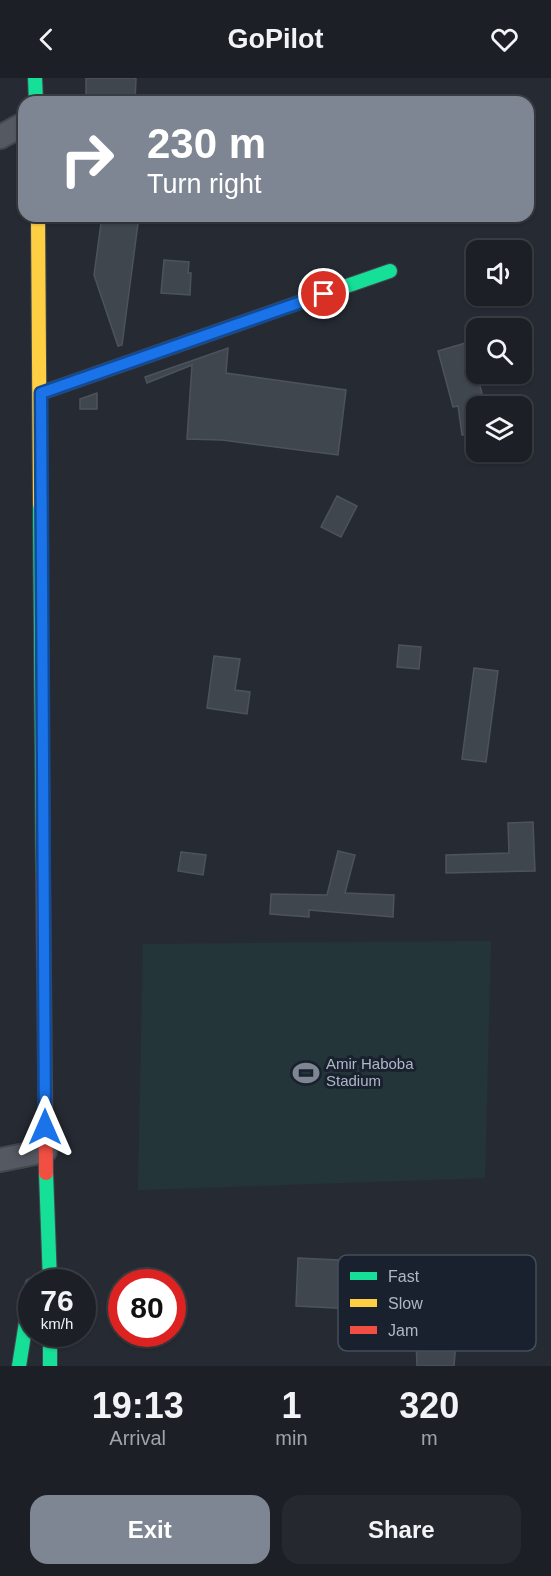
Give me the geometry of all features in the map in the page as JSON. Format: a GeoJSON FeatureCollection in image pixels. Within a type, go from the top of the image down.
{"type":"FeatureCollection","features":[{"type":"Feature","properties":{"kind":"main road"},"geometry":{"type":"LineString","coordinates":[[35,78],[36,96]]}},
{"type":"Feature","properties":{"kind":"main road"},"geometry":{"type":"LineString","coordinates":[[38,222],[45,1151],[49,1269]]}},
{"type":"Feature","properties":{"kind":"main road"},"geometry":{"type":"LineString","coordinates":[[41,393],[390,271]]}},
{"type":"Feature","properties":{"kind":"main road"},"geometry":{"type":"LineString","coordinates":[[34,1269],[46,1204]]}},
{"type":"Feature","properties":{"kind":"main road"},"geometry":{"type":"LineString","coordinates":[[19,1366],[22,1347]]}},
{"type":"Feature","properties":{"kind":"main road"},"geometry":{"type":"LineString","coordinates":[[50,1347],[50,1366]]}},
{"type":"Feature","properties":{"kind":"street"},"geometry":{"type":"LineString","coordinates":[[0,137],[18,127]]}},
{"type":"Feature","properties":{"kind":"street"},"geometry":{"type":"LineString","coordinates":[[0,1160],[45,1151]]}},
{"type":"Feature","properties":{"kind":"shaded area"},"geometry":{"type":"Polygon","coordinates":[[[491,941],[485,1178],[138,1190],[143,944],[491,941]]]}},
{"type":"Feature","properties":{"kind":"building"},"geometry":{"type":"Polygon","coordinates":[[[86,78],[136,78],[135,96],[86,95],[86,78]]]}},
{"type":"Feature","properties":{"kind":"building"},"geometry":{"type":"Polygon","coordinates":[[[101,222],[138,222],[122,345],[118,346],[94,275],[101,222]]]}},
{"type":"Feature","properties":{"kind":"building"},"geometry":{"type":"Polygon","coordinates":[[[164,260],[189,262],[190,295],[161,293],[164,260]]]}},
{"type":"Feature","properties":{"kind":"building"},"geometry":{"type":"Polygon","coordinates":[[[466,343],[466,384],[480,384],[482,396],[466,396],[466,434],[462,435],[458,406],[453,407],[438,351],[466,343]]]}},
{"type":"Feature","properties":{"kind":"building"},"geometry":{"type":"Polygon","coordinates":[[[228,348],[226,373],[346,390],[338,455],[222,440],[187,439],[192,365],[147,383],[145,377],[228,348]]]}},
{"type":"Feature","properties":{"kind":"building"},"geometry":{"type":"Polygon","coordinates":[[[97,393],[97,409],[80,409],[80,399],[97,393]]]}},
{"type":"Feature","properties":{"kind":"building"},"geometry":{"type":"Polygon","coordinates":[[[337,496],[357,506],[341,537],[321,527],[337,496]]]}},
{"type":"Feature","properties":{"kind":"building"},"geometry":{"type":"Polygon","coordinates":[[[399,645],[421,647],[419,669],[397,667],[399,645]]]}},
{"type":"Feature","properties":{"kind":"building"},"geometry":{"type":"Polygon","coordinates":[[[214,656],[240,659],[235,690],[250,692],[247,714],[207,708],[214,656]]]}},
{"type":"Feature","properties":{"kind":"building"},"geometry":{"type":"Polygon","coordinates":[[[474,668],[498,671],[486,762],[462,759],[474,668]]]}},
{"type":"Feature","properties":{"kind":"building"},"geometry":{"type":"Polygon","coordinates":[[[533,822],[535,871],[446,873],[446,855],[509,853],[508,823],[533,822]]]}},
{"type":"Feature","properties":{"kind":"building"},"geometry":{"type":"Polygon","coordinates":[[[338,851],[355,855],[345,893],[394,895],[393,917],[309,910],[309,917],[270,914],[271,894],[327,895],[338,851]]]}},
{"type":"Feature","properties":{"kind":"building"},"geometry":{"type":"Polygon","coordinates":[[[181,852],[206,855],[203,875],[178,871],[181,852]]]}},
{"type":"Feature","properties":{"kind":"building"},"geometry":{"type":"Polygon","coordinates":[[[298,1258],[338,1260],[338,1308],[296,1306],[298,1258]]]}},
{"type":"Feature","properties":{"kind":"building"},"geometry":{"type":"Polygon","coordinates":[[[416,1351],[455,1351],[454,1366],[417,1366],[416,1351]]]}},
{"type":"Feature","properties":{"kind":"traffic: fast"},"geometry":{"type":"LineString","coordinates":[[35,78],[36,96]]}},
{"type":"Feature","properties":{"kind":"traffic: fast"},"geometry":{"type":"LineString","coordinates":[[315,297],[390,271]]}},
{"type":"Feature","properties":{"kind":"traffic: fast"},"geometry":{"type":"LineString","coordinates":[[40,504],[43,874]]}},
{"type":"Feature","properties":{"kind":"traffic: fast"},"geometry":{"type":"LineString","coordinates":[[46,1173],[50,1269]]}},
{"type":"Feature","properties":{"kind":"traffic: fast"},"geometry":{"type":"LineString","coordinates":[[19,1366],[22,1347]]}},
{"type":"Feature","properties":{"kind":"traffic: fast"},"geometry":{"type":"LineString","coordinates":[[50,1347],[50,1366]]}},
{"type":"Feature","properties":{"kind":"traffic: slow"},"geometry":{"type":"LineString","coordinates":[[38,222],[40,504]]}},
{"type":"Feature","properties":{"kind":"traffic: jam"},"geometry":{"type":"LineString","coordinates":[[41,393],[315,297]]}},
{"type":"Feature","properties":{"kind":"traffic: jam"},"geometry":{"type":"LineString","coordinates":[[43,874],[46,1173]]}},
{"type":"Feature","properties":{"kind":"place","name":"Amir Haboba Stadium"},"geometry":{"type":"Point","coordinates":[306,1073]}},
{"type":"Feature","properties":{"kind":"route"},"geometry":{"type":"LineString","coordinates":[[45,1127],[41,393],[324,294]]}}]}
